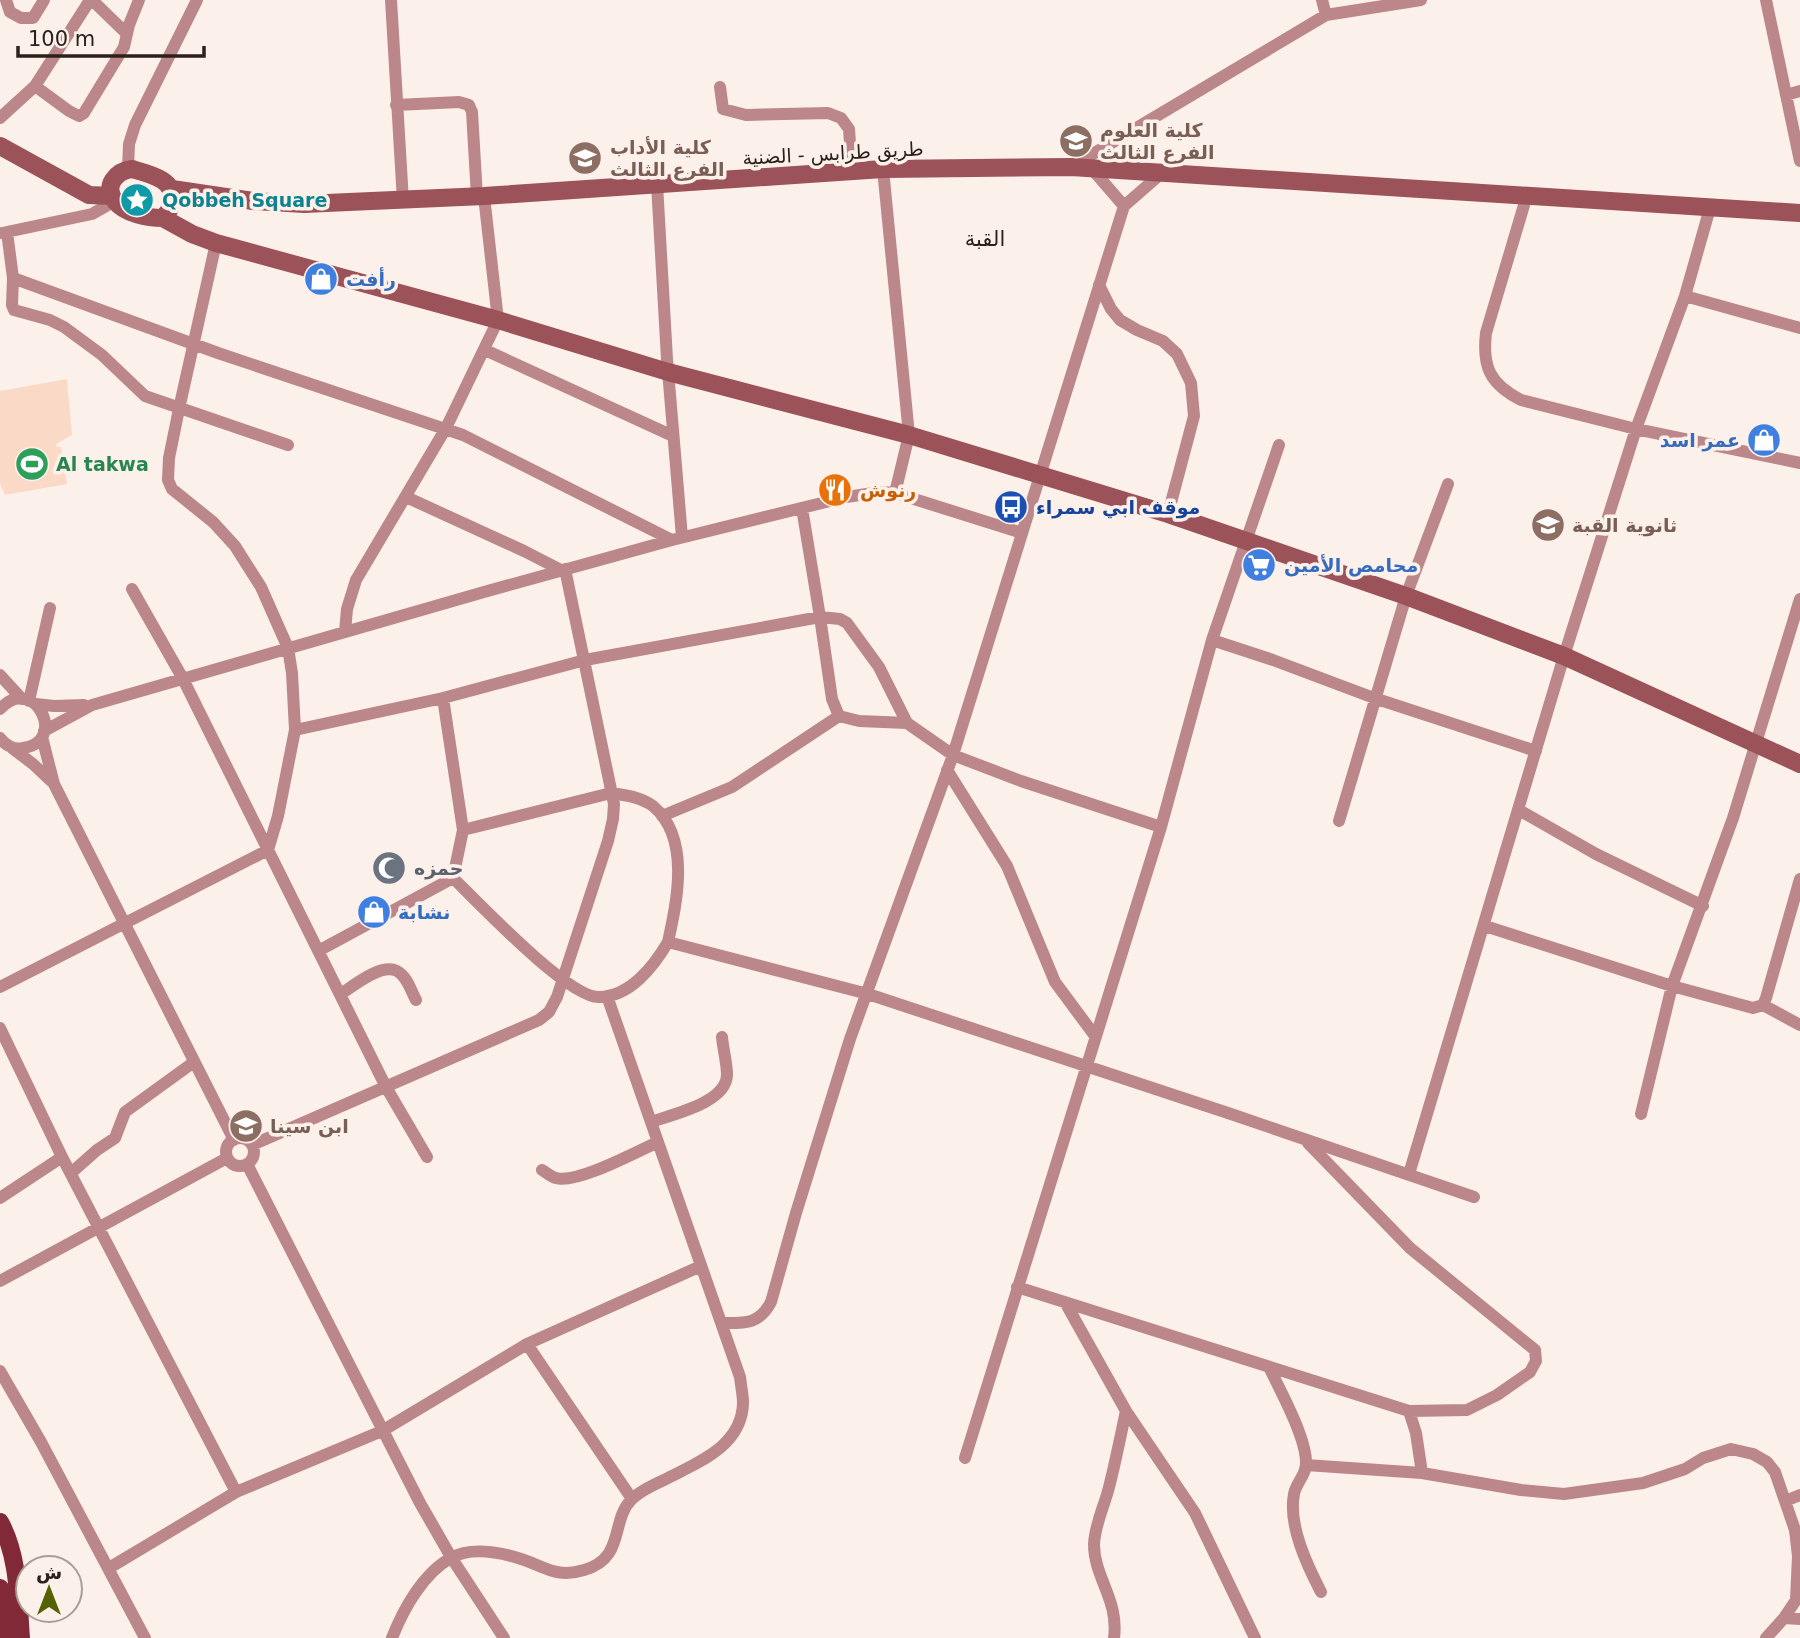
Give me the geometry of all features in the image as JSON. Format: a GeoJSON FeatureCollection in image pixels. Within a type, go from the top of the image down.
{"type":"FeatureCollection","features":[{"type":"Feature","properties":{"kind":"main road"},"geometry":{"type":"LineString","coordinates":[[0,146],[89,195],[113,198],[135,213],[163,218],[216,243],[498,320],[668,372],[909,435],[1246,540],[1406,596],[1564,656],[1800,764]]}},
{"type":"Feature","properties":{"kind":"main road","name":"طريق طرابس - الضنية"},"geometry":{"type":"LineString","coordinates":[[172,189],[253,201],[304,204],[481,197],[883,169],[1070,167],[1800,213]]}},
{"type":"Feature","properties":{"kind":"main road"},"geometry":{"type":"LineString","coordinates":[[113,198],[110,187],[114,177],[122,170],[128,169],[157,178],[168,184],[173,194],[170,209],[163,218]]}},
{"type":"Feature","properties":{"kind":"main road"},"geometry":{"type":"LineString","coordinates":[[0,1522],[14,1555],[21,1638]]}},
{"type":"Feature","properties":{"kind":"main road"},"geometry":{"type":"LineString","coordinates":[[0,1588],[5,1638]]}},
{"type":"Feature","properties":{"kind":"street"},"geometry":{"type":"LineString","coordinates":[[6,0],[10,12],[27,19],[33,18],[44,0]]}},
{"type":"Feature","properties":{"kind":"street"},"geometry":{"type":"LineString","coordinates":[[0,118],[35,86],[91,0],[127,34]]}},
{"type":"Feature","properties":{"kind":"street"},"geometry":{"type":"LineString","coordinates":[[35,86],[74,114],[79,116],[84,113],[124,47],[139,0]]}},
{"type":"Feature","properties":{"kind":"street"},"geometry":{"type":"LineString","coordinates":[[128,169],[129,144],[135,125],[197,0]]}},
{"type":"Feature","properties":{"kind":"street"},"geometry":{"type":"LineString","coordinates":[[391,0],[403,201]]}},
{"type":"Feature","properties":{"kind":"street"},"geometry":{"type":"LineString","coordinates":[[1322,0],[1326,15]]}},
{"type":"Feature","properties":{"kind":"street"},"geometry":{"type":"LineString","coordinates":[[1070,167],[1326,15],[1421,0]]}},
{"type":"Feature","properties":{"kind":"street"},"geometry":{"type":"LineString","coordinates":[[1766,0],[1800,161]]}},
{"type":"Feature","properties":{"kind":"street"},"geometry":{"type":"LineString","coordinates":[[720,87],[723,110],[746,115],[828,113],[841,118],[849,129],[852,171]]}},
{"type":"Feature","properties":{"kind":"street"},"geometry":{"type":"LineString","coordinates":[[1786,95],[1800,90]]}},
{"type":"Feature","properties":{"kind":"street"},"geometry":{"type":"LineString","coordinates":[[345,632],[347,608],[356,580],[446,428],[498,320],[471,108],[459,102],[396,104]]}},
{"type":"Feature","properties":{"kind":"street"},"geometry":{"type":"LineString","coordinates":[[883,169],[909,435],[895,493]]}},
{"type":"Feature","properties":{"kind":"street"},"geometry":{"type":"LineString","coordinates":[[1091,169],[1125,206]]}},
{"type":"Feature","properties":{"kind":"street"},"geometry":{"type":"LineString","coordinates":[[721,1324],[752,1321],[765,1314],[771,1302],[850,1039],[953,754],[1125,206],[1163,172]]}},
{"type":"Feature","properties":{"kind":"street"},"geometry":{"type":"LineString","coordinates":[[657,184],[677,539]]}},
{"type":"Feature","properties":{"kind":"street"},"geometry":{"type":"LineString","coordinates":[[1527,195],[1486,332],[1484,354],[1489,373],[1504,391],[1521,400],[1636,429],[1800,463]]}},
{"type":"Feature","properties":{"kind":"street"},"geometry":{"type":"LineString","coordinates":[[113,198],[92,214],[3,233],[13,278],[14,310],[50,320],[64,327],[102,355],[145,396],[288,445]]}},
{"type":"Feature","properties":{"kind":"street"},"geometry":{"type":"LineString","coordinates":[[1409,1174],[1564,656],[1636,429],[1685,296],[1710,208]]}},
{"type":"Feature","properties":{"kind":"street"},"geometry":{"type":"LineString","coordinates":[[0,987],[268,850],[278,816],[295,730],[288,648],[261,587],[235,546],[213,522],[169,484],[169,458],[216,243]]}},
{"type":"Feature","properties":{"kind":"street"},"geometry":{"type":"LineString","coordinates":[[13,278],[264,369],[446,428],[677,539]]}},
{"type":"Feature","properties":{"kind":"street"},"geometry":{"type":"LineString","coordinates":[[1099,285],[1120,320],[1163,341],[1177,354],[1191,383],[1194,416],[1168,514]]}},
{"type":"Feature","properties":{"kind":"street"},"geometry":{"type":"LineString","coordinates":[[1685,296],[1800,328]]}},
{"type":"Feature","properties":{"kind":"street"},"geometry":{"type":"LineString","coordinates":[[485,350],[673,436]]}},
{"type":"Feature","properties":{"kind":"street"},"geometry":{"type":"LineString","coordinates":[[965,1458],[1161,827],[1212,640],[1279,445]]}},
{"type":"Feature","properties":{"kind":"street"},"geometry":{"type":"LineString","coordinates":[[1339,821],[1406,596],[1448,484]]}},
{"type":"Feature","properties":{"kind":"street"},"geometry":{"type":"LineString","coordinates":[[0,709],[9,702],[29,701],[64,707],[92,705],[182,677],[563,570],[846,497],[881,492],[895,493],[1022,533]]}},
{"type":"Feature","properties":{"kind":"street"},"geometry":{"type":"LineString","coordinates":[[406,497],[563,570]]}},
{"type":"Feature","properties":{"kind":"street"},"geometry":{"type":"LineString","coordinates":[[802,508],[832,699],[839,716]]}},
{"type":"Feature","properties":{"kind":"street"},"geometry":{"type":"LineString","coordinates":[[252,1145],[539,1020],[549,1012],[608,841],[613,819],[611,793],[585,660],[563,570]]}},
{"type":"Feature","properties":{"kind":"street"},"geometry":{"type":"LineString","coordinates":[[132,589],[182,677],[386,1087],[427,1157]]}},
{"type":"Feature","properties":{"kind":"street"},"geometry":{"type":"LineString","coordinates":[[1641,1114],[1672,986],[1703,906],[1757,744],[1800,600]]}},
{"type":"Feature","properties":{"kind":"street"},"geometry":{"type":"LineString","coordinates":[[29,701],[50,608]]}},
{"type":"Feature","properties":{"kind":"street"},"geometry":{"type":"LineString","coordinates":[[295,730],[443,698],[585,660],[820,617],[840,619],[853,629],[879,667],[907,723],[953,754],[1021,781],[1161,827]]}},
{"type":"Feature","properties":{"kind":"street"},"geometry":{"type":"LineString","coordinates":[[1212,640],[1374,698],[1536,751]]}},
{"type":"Feature","properties":{"kind":"street"},"geometry":{"type":"LineString","coordinates":[[0,676],[44,716],[43,734],[54,784],[234,1140]]}},
{"type":"Feature","properties":{"kind":"street"},"geometry":{"type":"LineString","coordinates":[[320,950],[453,878],[463,830],[443,698]]}},
{"type":"Feature","properties":{"kind":"street"},"geometry":{"type":"LineString","coordinates":[[3,742],[19,749],[28,748],[43,734],[92,705]]}},
{"type":"Feature","properties":{"kind":"street"},"geometry":{"type":"LineString","coordinates":[[662,816],[732,787],[839,716],[859,721],[907,723]]}},
{"type":"Feature","properties":{"kind":"street"},"geometry":{"type":"LineString","coordinates":[[3,742],[54,784]]}},
{"type":"Feature","properties":{"kind":"street"},"geometry":{"type":"LineString","coordinates":[[947,769],[1007,866],[1055,982],[1096,1036]]}},
{"type":"Feature","properties":{"kind":"street"},"geometry":{"type":"LineString","coordinates":[[453,878],[561,980],[595,998],[617,993],[635,982],[656,961],[668,942],[676,899],[677,852],[662,816],[652,805],[632,796],[611,793],[463,830]]}},
{"type":"Feature","properties":{"kind":"street"},"geometry":{"type":"LineString","coordinates":[[1519,810],[1596,854],[1703,906]]}},
{"type":"Feature","properties":{"kind":"street"},"geometry":{"type":"LineString","coordinates":[[1763,1004],[1800,878]]}},
{"type":"Feature","properties":{"kind":"street"},"geometry":{"type":"LineString","coordinates":[[1485,926],[1741,1006],[1753,1008],[1763,1004]]}},
{"type":"Feature","properties":{"kind":"street"},"geometry":{"type":"LineString","coordinates":[[668,942],[868,995],[1302,1137],[1475,1197]]}},
{"type":"Feature","properties":{"kind":"street"},"geometry":{"type":"LineString","coordinates":[[341,994],[364,978],[385,969],[397,971],[406,980],[416,1000]]}},
{"type":"Feature","properties":{"kind":"street"},"geometry":{"type":"LineString","coordinates":[[392,1638],[412,1597],[423,1583],[451,1558],[474,1552],[492,1552],[520,1558],[549,1572],[570,1573],[586,1570],[600,1562],[614,1545],[624,1511],[632,1499],[720,1449],[734,1435],[743,1405],[740,1377],[607,996]]}},
{"type":"Feature","properties":{"kind":"street"},"geometry":{"type":"LineString","coordinates":[[1763,1004],[1800,1025]]}},
{"type":"Feature","properties":{"kind":"street"},"geometry":{"type":"LineString","coordinates":[[0,1028],[62,1157],[236,1492]]}},
{"type":"Feature","properties":{"kind":"street"},"geometry":{"type":"LineString","coordinates":[[651,1122],[714,1098],[724,1087],[727,1076],[722,1037]]}},
{"type":"Feature","properties":{"kind":"street"},"geometry":{"type":"LineString","coordinates":[[71,1173],[115,1138],[125,1112],[194,1062]]}},
{"type":"Feature","properties":{"kind":"street"},"geometry":{"type":"LineString","coordinates":[[1017,1287],[1269,1369],[1409,1411],[1467,1410],[1497,1395],[1530,1372],[1536,1361],[1535,1350],[1410,1248],[1302,1137]]}},
{"type":"Feature","properties":{"kind":"street"},"geometry":{"type":"LineString","coordinates":[[234,1140],[246,1140],[252,1145],[254,1154],[247,1164],[234,1165],[227,1157],[227,1148],[234,1140]]}},
{"type":"Feature","properties":{"kind":"street"},"geometry":{"type":"LineString","coordinates":[[541,1170],[555,1178],[570,1178],[586,1174],[658,1142]]}},
{"type":"Feature","properties":{"kind":"street"},"geometry":{"type":"LineString","coordinates":[[0,1198],[62,1157]]}},
{"type":"Feature","properties":{"kind":"street"},"geometry":{"type":"LineString","coordinates":[[0,1281],[227,1157]]}},
{"type":"Feature","properties":{"kind":"street"},"geometry":{"type":"LineString","coordinates":[[247,1164],[382,1432],[451,1558],[504,1638]]}},
{"type":"Feature","properties":{"kind":"street"},"geometry":{"type":"LineString","coordinates":[[109,1568],[236,1492],[382,1432],[527,1344],[701,1266]]}},
{"type":"Feature","properties":{"kind":"street"},"geometry":{"type":"LineString","coordinates":[[1065,1302],[1126,1412],[1195,1513],[1255,1638]]}},
{"type":"Feature","properties":{"kind":"street"},"geometry":{"type":"LineString","coordinates":[[527,1344],[632,1499]]}},
{"type":"Feature","properties":{"kind":"street"},"geometry":{"type":"LineString","coordinates":[[1269,1369],[1305,1449],[1306,1465],[1294,1491],[1296,1528],[1309,1568],[1321,1592]]}},
{"type":"Feature","properties":{"kind":"street"},"geometry":{"type":"LineString","coordinates":[[0,1371],[145,1638]]}},
{"type":"Feature","properties":{"kind":"street"},"geometry":{"type":"LineString","coordinates":[[1409,1411],[1416,1433],[1422,1473]]}},
{"type":"Feature","properties":{"kind":"street"},"geometry":{"type":"LineString","coordinates":[[1114,1638],[1116,1624],[1112,1602],[1104,1586],[1094,1547],[1096,1528],[1126,1412]]}},
{"type":"Feature","properties":{"kind":"street"},"geometry":{"type":"LineString","coordinates":[[1306,1465],[1422,1473],[1521,1490],[1564,1493],[1643,1483],[1685,1469],[1720,1452],[1742,1450],[1767,1462],[1775,1472],[1795,1530],[1798,1574],[1796,1600],[1766,1638]]}},
{"type":"Feature","properties":{"kind":"street"},"geometry":{"type":"LineString","coordinates":[[1785,1501],[1800,1496]]}},
{"type":"Feature","properties":{"kind":"street"},"geometry":{"type":"LineString","coordinates":[[1784,1618],[1800,1619]]}},
{"type":"Feature","properties":{"kind":"shaded area"},"geometry":{"type":"Polygon","coordinates":[[[67,379],[72,435],[56,444],[61,447],[67,484],[5,495],[0,483],[0,391],[67,379]]]}},
{"type":"Feature","properties":{"kind":"place","name":"كلية العلوم الفرع الثالث"},"geometry":{"type":"Point","coordinates":[1076,141]}},
{"type":"Feature","properties":{"kind":"place","name":"كلية الأداب الفرع الثالث"},"geometry":{"type":"Point","coordinates":[585,158]}},
{"type":"Feature","properties":{"kind":"place","name":"Qobbeh Square"},"geometry":{"type":"Point","coordinates":[137,200]}},
{"type":"Feature","properties":{"kind":"place","name":"رأفت"},"geometry":{"type":"Point","coordinates":[321,279]}},
{"type":"Feature","properties":{"kind":"place","name":"عمر اسد"},"geometry":{"type":"Point","coordinates":[1764,440]}},
{"type":"Feature","properties":{"kind":"place","name":"Al takwa"},"geometry":{"type":"Point","coordinates":[32,464]}},
{"type":"Feature","properties":{"kind":"place","name":"رنوش"},"geometry":{"type":"Point","coordinates":[835,490]}},
{"type":"Feature","properties":{"kind":"place","name":"موقف ابي سمراء"},"geometry":{"type":"Point","coordinates":[1011,507]}},
{"type":"Feature","properties":{"kind":"place","name":"ثانوية القبة"},"geometry":{"type":"Point","coordinates":[1548,525]}},
{"type":"Feature","properties":{"kind":"place","name":"محامص الأمين"},"geometry":{"type":"Point","coordinates":[1259,565]}},
{"type":"Feature","properties":{"kind":"place","name":"حمزه"},"geometry":{"type":"Point","coordinates":[389,868]}},
{"type":"Feature","properties":{"kind":"place","name":"نشابة"},"geometry":{"type":"Point","coordinates":[374,912]}},
{"type":"Feature","properties":{"kind":"place","name":"ابن سينا"},"geometry":{"type":"Point","coordinates":[246,1126]}},
{"type":"Feature","properties":{"kind":"district","name":"القبة"},"geometry":{"type":"Point","coordinates":[985,239]}}]}
